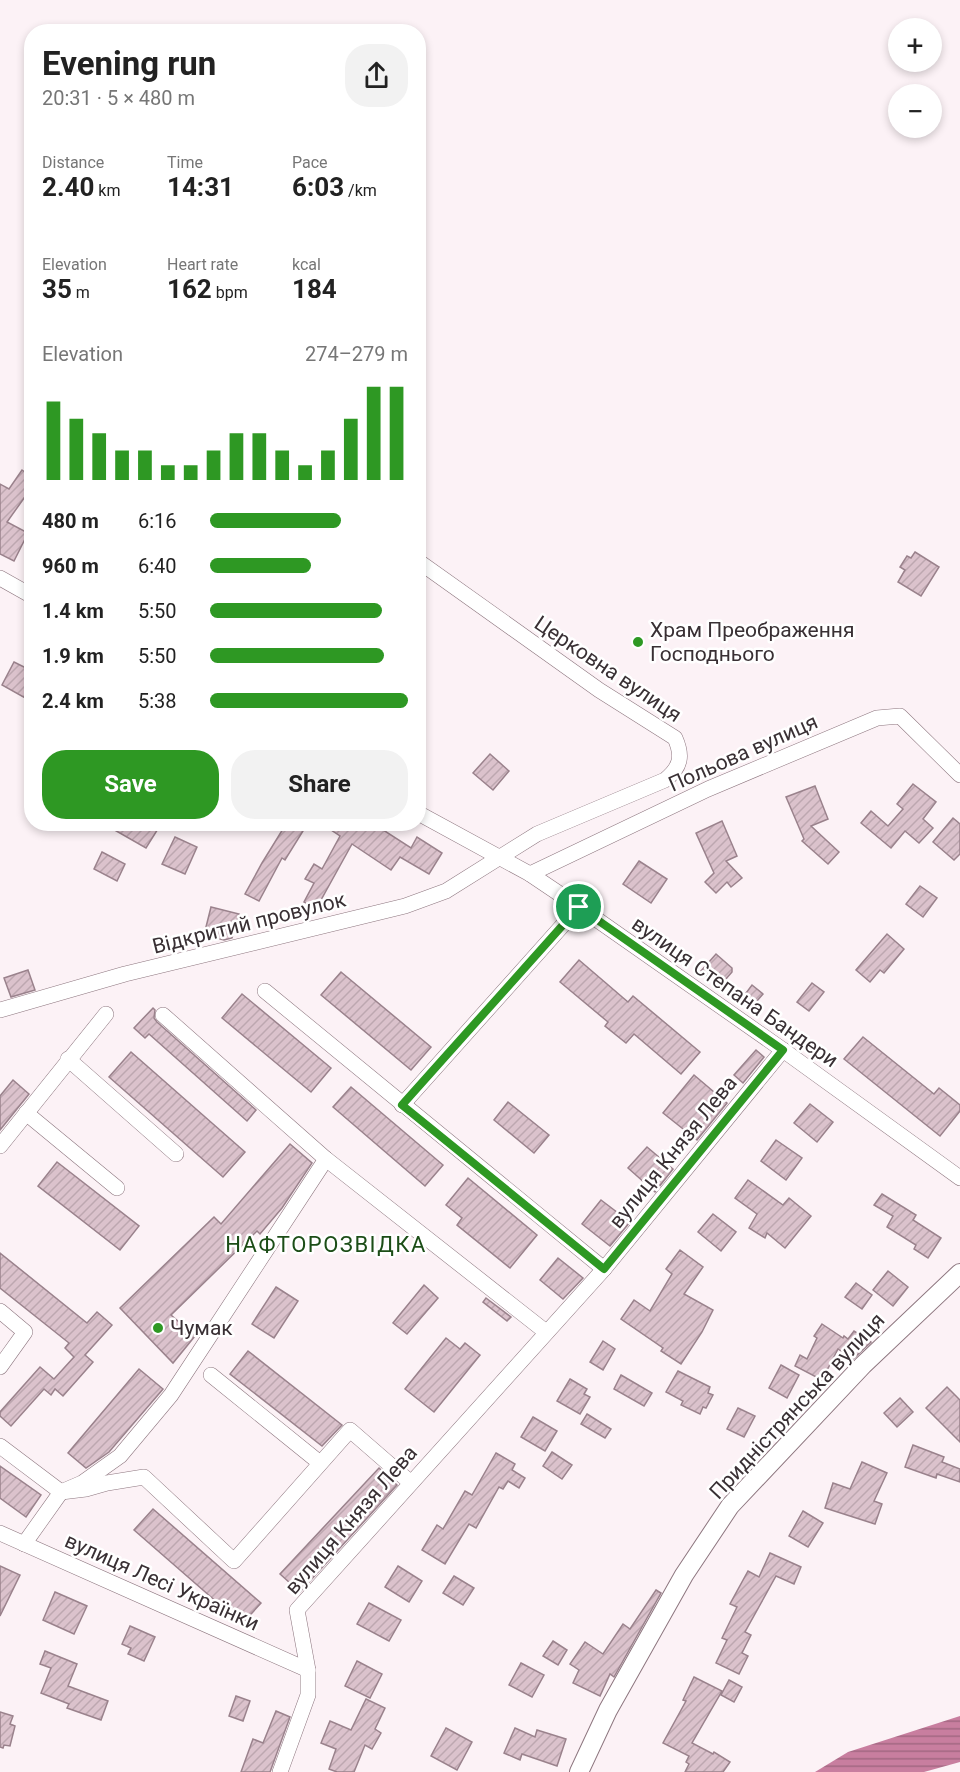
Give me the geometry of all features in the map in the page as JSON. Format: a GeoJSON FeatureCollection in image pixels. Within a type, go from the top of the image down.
{"type":"FeatureCollection","features":[{"type":"Feature","properties":{"kind":"main road","name":"Придністрянська вулиця"},"geometry":{"type":"LineString","coordinates":[[579,1772],[608,1710],[684,1575],[730,1506],[863,1365],[960,1273]]}},
{"type":"Feature","properties":{"kind":"street","name":"Церковна вулиця"},"geometry":{"type":"LineString","coordinates":[[426,567],[599,690],[675,738],[680,751],[680,762],[665,780],[537,834],[500,858]]}},
{"type":"Feature","properties":{"kind":"street"},"geometry":{"type":"LineString","coordinates":[[0,578],[24,592]]}},
{"type":"Feature","properties":{"kind":"street","name":"Польова вулиця"},"geometry":{"type":"LineString","coordinates":[[530,874],[708,789],[877,718],[900,716],[960,775]]}},
{"type":"Feature","properties":{"kind":"street","name":"вулиця Степана Бандери"},"geometry":{"type":"LineString","coordinates":[[426,817],[530,874],[579,907],[960,1178]]}},
{"type":"Feature","properties":{"kind":"street","name":"Відкритий провулок"},"geometry":{"type":"LineString","coordinates":[[0,1010],[125,974],[405,906],[446,891],[500,858]]}},
{"type":"Feature","properties":{"kind":"street"},"geometry":{"type":"LineString","coordinates":[[402,1105],[579,907]]}},
{"type":"Feature","properties":{"kind":"street"},"geometry":{"type":"LineString","coordinates":[[266,991],[604,1269]]}},
{"type":"Feature","properties":{"kind":"street"},"geometry":{"type":"LineString","coordinates":[[0,1146],[106,1014]]}},
{"type":"Feature","properties":{"kind":"street"},"geometry":{"type":"LineString","coordinates":[[164,1015],[326,1158],[546,1332]]}},
{"type":"Feature","properties":{"kind":"street","name":"вулиця Князя Лева"},"geometry":{"type":"LineString","coordinates":[[280,1772],[308,1695],[308,1670],[297,1610],[604,1269],[783,1050]]}},
{"type":"Feature","properties":{"kind":"street"},"geometry":{"type":"LineString","coordinates":[[68,1059],[176,1154]]}},
{"type":"Feature","properties":{"kind":"street"},"geometry":{"type":"LineString","coordinates":[[26,1113],[117,1188]]}},
{"type":"Feature","properties":{"kind":"street"},"geometry":{"type":"LineString","coordinates":[[24,1544],[61,1492],[82,1483],[120,1456],[171,1395],[326,1158]]}},
{"type":"Feature","properties":{"kind":"street"},"geometry":{"type":"LineString","coordinates":[[0,1311],[25,1332],[0,1367]]}},
{"type":"Feature","properties":{"kind":"street"},"geometry":{"type":"LineString","coordinates":[[211,1375],[320,1463]]}},
{"type":"Feature","properties":{"kind":"street"},"geometry":{"type":"LineString","coordinates":[[0,1446],[61,1492],[144,1477],[234,1561],[350,1430],[411,1483]]}},
{"type":"Feature","properties":{"kind":"street","name":"вулиця Лесі Українки"},"geometry":{"type":"LineString","coordinates":[[0,1533],[308,1670]]}},
{"type":"Feature","properties":{"kind":"shaded area"},"geometry":{"type":"Polygon","coordinates":[[[960,1716],[960,1762],[924,1772],[815,1772],[848,1752],[960,1716]]]}},
{"type":"Feature","properties":{"kind":"building"},"geometry":{"type":"Polygon","coordinates":[[[22,470],[24,471],[24,498],[7,522],[24,531],[24,541],[14,561],[0,554],[0,484],[9,489],[22,470]]]}},
{"type":"Feature","properties":{"kind":"building"},"geometry":{"type":"Polygon","coordinates":[[[915,552],[939,567],[921,596],[898,582],[905,570],[900,567],[907,556],[911,558],[915,552]]]}},
{"type":"Feature","properties":{"kind":"building"},"geometry":{"type":"Polygon","coordinates":[[[14,662],[24,667],[24,697],[2,685],[14,662]]]}},
{"type":"Feature","properties":{"kind":"building"},"geometry":{"type":"Polygon","coordinates":[[[490,754],[509,771],[493,790],[473,773],[490,754]]]}},
{"type":"Feature","properties":{"kind":"building"},"geometry":{"type":"Polygon","coordinates":[[[913,784],[936,802],[923,819],[933,828],[919,843],[905,831],[891,848],[861,823],[871,811],[888,826],[903,809],[897,804],[913,784]]]}},
{"type":"Feature","properties":{"kind":"building"},"geometry":{"type":"Polygon","coordinates":[[[815,786],[828,819],[811,826],[839,852],[828,864],[802,841],[804,839],[786,797],[815,786]]]}},
{"type":"Feature","properties":{"kind":"building"},"geometry":{"type":"Polygon","coordinates":[[[953,818],[960,824],[960,854],[954,860],[933,842],[953,818]]]}},
{"type":"Feature","properties":{"kind":"building"},"geometry":{"type":"Polygon","coordinates":[[[722,821],[737,856],[726,861],[742,878],[731,887],[727,882],[716,893],[705,882],[714,873],[696,833],[722,821]]]}},
{"type":"Feature","properties":{"kind":"building"},"geometry":{"type":"Polygon","coordinates":[[[116,831],[157,831],[146,848],[116,831]]]}},
{"type":"Feature","properties":{"kind":"building"},"geometry":{"type":"Polygon","coordinates":[[[282,831],[303,831],[285,860],[282,858],[259,901],[245,894],[282,831]]]}},
{"type":"Feature","properties":{"kind":"building"},"geometry":{"type":"Polygon","coordinates":[[[332,831],[385,831],[411,848],[417,837],[442,853],[429,874],[400,857],[391,870],[352,844],[316,909],[304,902],[314,883],[305,879],[314,864],[322,869],[340,836],[332,831]]]}},
{"type":"Feature","properties":{"kind":"building"},"geometry":{"type":"Polygon","coordinates":[[[175,837],[197,847],[185,874],[162,864],[175,837]]]}},
{"type":"Feature","properties":{"kind":"building"},"geometry":{"type":"Polygon","coordinates":[[[102,852],[125,864],[117,881],[94,869],[102,852]]]}},
{"type":"Feature","properties":{"kind":"building"},"geometry":{"type":"Polygon","coordinates":[[[639,861],[667,879],[651,903],[623,884],[639,861]]]}},
{"type":"Feature","properties":{"kind":"building"},"geometry":{"type":"Polygon","coordinates":[[[920,886],[937,898],[923,917],[906,904],[920,886]]]}},
{"type":"Feature","properties":{"kind":"building"},"geometry":{"type":"Polygon","coordinates":[[[211,907],[239,914],[232,938],[224,940],[204,935],[211,907]]]}},
{"type":"Feature","properties":{"kind":"building"},"geometry":{"type":"Polygon","coordinates":[[[887,934],[904,949],[884,973],[880,970],[870,982],[856,970],[887,934]]]}},
{"type":"Feature","properties":{"kind":"building"},"geometry":{"type":"Polygon","coordinates":[[[716,954],[732,968],[732,972],[719,987],[701,971],[716,954]]]}},
{"type":"Feature","properties":{"kind":"building"},"geometry":{"type":"Polygon","coordinates":[[[579,960],[628,1002],[633,996],[700,1052],[681,1074],[634,1034],[626,1043],[605,1026],[608,1022],[560,982],[579,960]]]}},
{"type":"Feature","properties":{"kind":"building"},"geometry":{"type":"Polygon","coordinates":[[[28,970],[35,990],[11,997],[4,978],[28,970]]]}},
{"type":"Feature","properties":{"kind":"building"},"geometry":{"type":"Polygon","coordinates":[[[341,972],[431,1047],[411,1070],[321,995],[341,972]]]}},
{"type":"Feature","properties":{"kind":"building"},"geometry":{"type":"Polygon","coordinates":[[[812,983],[824,992],[809,1011],[797,1002],[812,983]]]}},
{"type":"Feature","properties":{"kind":"building"},"geometry":{"type":"Polygon","coordinates":[[[752,985],[763,994],[750,1009],[740,1001],[752,985]]]}},
{"type":"Feature","properties":{"kind":"building"},"geometry":{"type":"Polygon","coordinates":[[[242,994],[331,1068],[311,1092],[222,1018],[242,994]]]}},
{"type":"Feature","properties":{"kind":"building"},"geometry":{"type":"Polygon","coordinates":[[[153,1008],[157,1022],[256,1110],[247,1121],[149,1034],[145,1038],[134,1028],[153,1008]]]}},
{"type":"Feature","properties":{"kind":"building"},"geometry":{"type":"Polygon","coordinates":[[[863,1037],[934,1094],[939,1088],[960,1105],[960,1111],[940,1136],[844,1059],[863,1037]]]}},
{"type":"Feature","properties":{"kind":"building"},"geometry":{"type":"Polygon","coordinates":[[[756,1050],[764,1057],[743,1083],[734,1075],[756,1050]]]}},
{"type":"Feature","properties":{"kind":"building"},"geometry":{"type":"Polygon","coordinates":[[[131,1052],[245,1152],[223,1177],[109,1077],[131,1052]]]}},
{"type":"Feature","properties":{"kind":"building"},"geometry":{"type":"Polygon","coordinates":[[[694,1075],[727,1103],[697,1140],[663,1113],[694,1075]]]}},
{"type":"Feature","properties":{"kind":"building"},"geometry":{"type":"Polygon","coordinates":[[[13,1080],[29,1094],[0,1130],[0,1096],[13,1080]]]}},
{"type":"Feature","properties":{"kind":"building"},"geometry":{"type":"Polygon","coordinates":[[[351,1087],[443,1165],[425,1186],[333,1107],[351,1087]]]}},
{"type":"Feature","properties":{"kind":"building"},"geometry":{"type":"Polygon","coordinates":[[[508,1102],[549,1135],[534,1153],[494,1120],[508,1102]]]}},
{"type":"Feature","properties":{"kind":"building"},"geometry":{"type":"Polygon","coordinates":[[[810,1104],[833,1122],[817,1142],[794,1123],[810,1104]]]}},
{"type":"Feature","properties":{"kind":"building"},"geometry":{"type":"Polygon","coordinates":[[[776,1140],[802,1158],[786,1180],[761,1161],[776,1140]]]}},
{"type":"Feature","properties":{"kind":"building"},"geometry":{"type":"Polygon","coordinates":[[[290,1144],[312,1163],[282,1208],[260,1234],[257,1231],[171,1315],[195,1336],[173,1363],[120,1308],[214,1217],[221,1224],[290,1144]]]}},
{"type":"Feature","properties":{"kind":"building"},"geometry":{"type":"Polygon","coordinates":[[[647,1147],[673,1169],[655,1192],[628,1168],[647,1147]]]}},
{"type":"Feature","properties":{"kind":"building"},"geometry":{"type":"Polygon","coordinates":[[[57,1162],[139,1226],[120,1250],[38,1186],[57,1162]]]}},
{"type":"Feature","properties":{"kind":"building"},"geometry":{"type":"Polygon","coordinates":[[[468,1178],[537,1235],[510,1268],[457,1225],[462,1218],[446,1205],[468,1178]]]}},
{"type":"Feature","properties":{"kind":"building"},"geometry":{"type":"Polygon","coordinates":[[[748,1180],[783,1205],[789,1198],[811,1216],[785,1248],[767,1233],[765,1238],[749,1228],[757,1214],[735,1198],[748,1180]]]}},
{"type":"Feature","properties":{"kind":"building"},"geometry":{"type":"Polygon","coordinates":[[[882,1194],[916,1215],[913,1220],[941,1238],[928,1258],[914,1249],[916,1245],[887,1227],[893,1216],[874,1205],[882,1194]]]}},
{"type":"Feature","properties":{"kind":"building"},"geometry":{"type":"Polygon","coordinates":[[[601,1200],[630,1222],[610,1246],[582,1224],[601,1200]]]}},
{"type":"Feature","properties":{"kind":"building"},"geometry":{"type":"Polygon","coordinates":[[[713,1214],[736,1232],[721,1251],[698,1232],[713,1214]]]}},
{"type":"Feature","properties":{"kind":"building"},"geometry":{"type":"Polygon","coordinates":[[[680,1250],[703,1267],[684,1294],[713,1310],[681,1364],[661,1351],[663,1348],[621,1319],[634,1300],[650,1311],[672,1274],[666,1269],[680,1250]]]}},
{"type":"Feature","properties":{"kind":"building"},"geometry":{"type":"Polygon","coordinates":[[[0,1253],[87,1323],[97,1312],[112,1325],[85,1355],[93,1362],[63,1396],[55,1389],[51,1395],[44,1389],[11,1426],[0,1416],[0,1412],[40,1367],[54,1379],[74,1357],[65,1348],[69,1343],[0,1288],[0,1253]]]}},
{"type":"Feature","properties":{"kind":"building"},"geometry":{"type":"Polygon","coordinates":[[[558,1258],[583,1278],[563,1299],[540,1280],[558,1258]]]}},
{"type":"Feature","properties":{"kind":"building"},"geometry":{"type":"Polygon","coordinates":[[[888,1271],[908,1287],[893,1306],[873,1290],[888,1271]]]}},
{"type":"Feature","properties":{"kind":"building"},"geometry":{"type":"Polygon","coordinates":[[[856,1283],[872,1295],[862,1309],[845,1297],[856,1283]]]}},
{"type":"Feature","properties":{"kind":"building"},"geometry":{"type":"Polygon","coordinates":[[[424,1285],[438,1298],[407,1334],[393,1323],[424,1285]]]}},
{"type":"Feature","properties":{"kind":"building"},"geometry":{"type":"Polygon","coordinates":[[[276,1287],[298,1301],[274,1338],[252,1324],[276,1287]]]}},
{"type":"Feature","properties":{"kind":"building"},"geometry":{"type":"Polygon","coordinates":[[[486,1298],[511,1317],[507,1321],[483,1302],[486,1298]]]}},
{"type":"Feature","properties":{"kind":"building"},"geometry":{"type":"Polygon","coordinates":[[[822,1324],[843,1338],[844,1336],[848,1339],[854,1331],[871,1342],[853,1359],[838,1349],[822,1380],[795,1366],[800,1355],[807,1359],[817,1338],[814,1336],[822,1324]]]}},
{"type":"Feature","properties":{"kind":"building"},"geometry":{"type":"Polygon","coordinates":[[[446,1338],[460,1349],[465,1343],[480,1355],[434,1412],[405,1389],[446,1338]]]}},
{"type":"Feature","properties":{"kind":"building"},"geometry":{"type":"Polygon","coordinates":[[[603,1341],[615,1349],[603,1370],[590,1362],[603,1341]]]}},
{"type":"Feature","properties":{"kind":"building"},"geometry":{"type":"Polygon","coordinates":[[[248,1351],[342,1425],[322,1446],[230,1374],[248,1351]]]}},
{"type":"Feature","properties":{"kind":"building"},"geometry":{"type":"Polygon","coordinates":[[[781,1365],[799,1375],[787,1398],[769,1388],[781,1365]]]}},
{"type":"Feature","properties":{"kind":"building"},"geometry":{"type":"Polygon","coordinates":[[[139,1369],[163,1389],[109,1452],[86,1468],[68,1453],[139,1369]]]}},
{"type":"Feature","properties":{"kind":"building"},"geometry":{"type":"Polygon","coordinates":[[[678,1371],[710,1387],[708,1393],[713,1395],[700,1414],[681,1405],[683,1401],[666,1392],[678,1371]]]}},
{"type":"Feature","properties":{"kind":"building"},"geometry":{"type":"Polygon","coordinates":[[[621,1375],[652,1393],[644,1406],[614,1389],[621,1375]]]}},
{"type":"Feature","properties":{"kind":"building"},"geometry":{"type":"Polygon","coordinates":[[[570,1379],[587,1389],[584,1394],[590,1397],[580,1414],[557,1401],[570,1379]]]}},
{"type":"Feature","properties":{"kind":"building"},"geometry":{"type":"Polygon","coordinates":[[[947,1387],[960,1400],[960,1442],[926,1408],[947,1387]]]}},
{"type":"Feature","properties":{"kind":"building"},"geometry":{"type":"Polygon","coordinates":[[[900,1398],[913,1412],[897,1427],[884,1413],[900,1398]]]}},
{"type":"Feature","properties":{"kind":"building"},"geometry":{"type":"Polygon","coordinates":[[[738,1408],[755,1416],[744,1437],[727,1429],[738,1408]]]}},
{"type":"Feature","properties":{"kind":"building"},"geometry":{"type":"Polygon","coordinates":[[[587,1414],[611,1429],[605,1438],[581,1424],[587,1414]]]}},
{"type":"Feature","properties":{"kind":"building"},"geometry":{"type":"Polygon","coordinates":[[[533,1417],[557,1431],[545,1451],[521,1437],[533,1417]]]}},
{"type":"Feature","properties":{"kind":"building"},"geometry":{"type":"Polygon","coordinates":[[[913,1445],[944,1457],[942,1462],[960,1469],[960,1482],[937,1474],[936,1478],[905,1467],[913,1445]]]}},
{"type":"Feature","properties":{"kind":"building"},"geometry":{"type":"Polygon","coordinates":[[[552,1452],[572,1465],[562,1479],[543,1466],[552,1452]]]}},
{"type":"Feature","properties":{"kind":"building"},"geometry":{"type":"Polygon","coordinates":[[[496,1453],[515,1464],[512,1470],[525,1478],[519,1488],[508,1481],[503,1489],[499,1487],[476,1528],[469,1524],[445,1564],[422,1550],[437,1525],[443,1529],[465,1491],[472,1495],[496,1453]]]}},
{"type":"Feature","properties":{"kind":"building"},"geometry":{"type":"Polygon","coordinates":[[[862,1462],[887,1473],[874,1501],[882,1504],[875,1524],[825,1508],[833,1483],[850,1489],[862,1462]]]}},
{"type":"Feature","properties":{"kind":"building"},"geometry":{"type":"Polygon","coordinates":[[[0,1466],[41,1495],[26,1517],[0,1498],[0,1466]]]}},
{"type":"Feature","properties":{"kind":"building"},"geometry":{"type":"Polygon","coordinates":[[[379,1468],[397,1485],[300,1592],[280,1574],[379,1468]]]}},
{"type":"Feature","properties":{"kind":"building"},"geometry":{"type":"Polygon","coordinates":[[[153,1509],[261,1603],[242,1624],[134,1530],[153,1509]]]}},
{"type":"Feature","properties":{"kind":"building"},"geometry":{"type":"Polygon","coordinates":[[[803,1511],[823,1523],[808,1547],[789,1536],[803,1511]]]}},
{"type":"Feature","properties":{"kind":"building"},"geometry":{"type":"Polygon","coordinates":[[[770,1553],[801,1567],[794,1584],[776,1576],[745,1632],[751,1635],[742,1653],[748,1656],[739,1674],[716,1663],[727,1640],[722,1638],[737,1607],[730,1604],[748,1571],[759,1577],[770,1553]]]}},
{"type":"Feature","properties":{"kind":"building"},"geometry":{"type":"Polygon","coordinates":[[[0,1566],[20,1575],[0,1616],[0,1566]]]}},
{"type":"Feature","properties":{"kind":"building"},"geometry":{"type":"Polygon","coordinates":[[[398,1566],[422,1581],[409,1602],[385,1587],[398,1566]]]}},
{"type":"Feature","properties":{"kind":"building"},"geometry":{"type":"Polygon","coordinates":[[[454,1576],[474,1588],[463,1605],[443,1593],[454,1576]]]}},
{"type":"Feature","properties":{"kind":"building"},"geometry":{"type":"Polygon","coordinates":[[[656,1590],[661,1593],[614,1677],[610,1674],[600,1696],[573,1683],[579,1670],[570,1664],[585,1642],[603,1654],[623,1624],[630,1629],[656,1590]]]}},
{"type":"Feature","properties":{"kind":"building"},"geometry":{"type":"Polygon","coordinates":[[[55,1592],[87,1606],[74,1634],[43,1620],[55,1592]]]}},
{"type":"Feature","properties":{"kind":"building"},"geometry":{"type":"Polygon","coordinates":[[[369,1603],[401,1620],[389,1641],[357,1624],[369,1603]]]}},
{"type":"Feature","properties":{"kind":"building"},"geometry":{"type":"Polygon","coordinates":[[[130,1626],[155,1637],[144,1661],[128,1654],[131,1648],[122,1644],[130,1626]]]}},
{"type":"Feature","properties":{"kind":"building"},"geometry":{"type":"Polygon","coordinates":[[[553,1641],[567,1650],[558,1665],[543,1656],[553,1641]]]}},
{"type":"Feature","properties":{"kind":"building"},"geometry":{"type":"Polygon","coordinates":[[[45,1651],[77,1664],[68,1686],[108,1701],[101,1720],[67,1708],[69,1704],[41,1693],[51,1668],[40,1664],[45,1651]]]}},
{"type":"Feature","properties":{"kind":"building"},"geometry":{"type":"Polygon","coordinates":[[[357,1661],[382,1674],[370,1698],[345,1686],[357,1661]]]}},
{"type":"Feature","properties":{"kind":"building"},"geometry":{"type":"Polygon","coordinates":[[[521,1663],[544,1675],[532,1697],[509,1685],[521,1663]]]}},
{"type":"Feature","properties":{"kind":"building"},"geometry":{"type":"Polygon","coordinates":[[[694,1677],[722,1691],[692,1743],[730,1762],[723,1772],[685,1772],[689,1764],[686,1762],[689,1756],[663,1743],[686,1701],[683,1700],[694,1677]]]}},
{"type":"Feature","properties":{"kind":"building"},"geometry":{"type":"Polygon","coordinates":[[[729,1680],[742,1687],[734,1702],[721,1695],[729,1680]]]}},
{"type":"Feature","properties":{"kind":"building"},"geometry":{"type":"Polygon","coordinates":[[[236,1696],[250,1701],[243,1721],[229,1716],[236,1696]]]}},
{"type":"Feature","properties":{"kind":"building"},"geometry":{"type":"Polygon","coordinates":[[[366,1699],[385,1708],[375,1729],[381,1733],[372,1749],[365,1745],[354,1772],[337,1772],[329,1769],[336,1749],[321,1743],[330,1721],[351,1730],[366,1699]]]}},
{"type":"Feature","properties":{"kind":"building"},"geometry":{"type":"Polygon","coordinates":[[[276,1711],[290,1717],[270,1772],[241,1772],[253,1739],[263,1743],[276,1711]]]}},
{"type":"Feature","properties":{"kind":"building"},"geometry":{"type":"Polygon","coordinates":[[[0,1712],[13,1716],[10,1724],[15,1726],[10,1746],[4,1745],[3,1748],[0,1747],[0,1712]]]}},
{"type":"Feature","properties":{"kind":"building"},"geometry":{"type":"Polygon","coordinates":[[[446,1728],[472,1742],[457,1770],[431,1756],[446,1728]]]}},
{"type":"Feature","properties":{"kind":"building"},"geometry":{"type":"Polygon","coordinates":[[[515,1728],[535,1737],[537,1730],[566,1739],[557,1766],[522,1754],[520,1760],[504,1753],[515,1728]]]}},
{"type":"Feature","properties":{"kind":"place","name":"Храм Преображення Господнього"},"geometry":{"type":"Point","coordinates":[638,642]}},
{"type":"Feature","properties":{"kind":"place","name":"Чумак"},"geometry":{"type":"Point","coordinates":[158,1328]}},
{"type":"Feature","properties":{"kind":"district","name":"НАФТОРОЗВІДКА"},"geometry":{"type":"Point","coordinates":[326,1244]}},
{"type":"Feature","properties":{"kind":"route"},"geometry":{"type":"LineString","coordinates":[[579,907],[783,1050],[604,1269],[402,1105],[579,907]]}}]}
